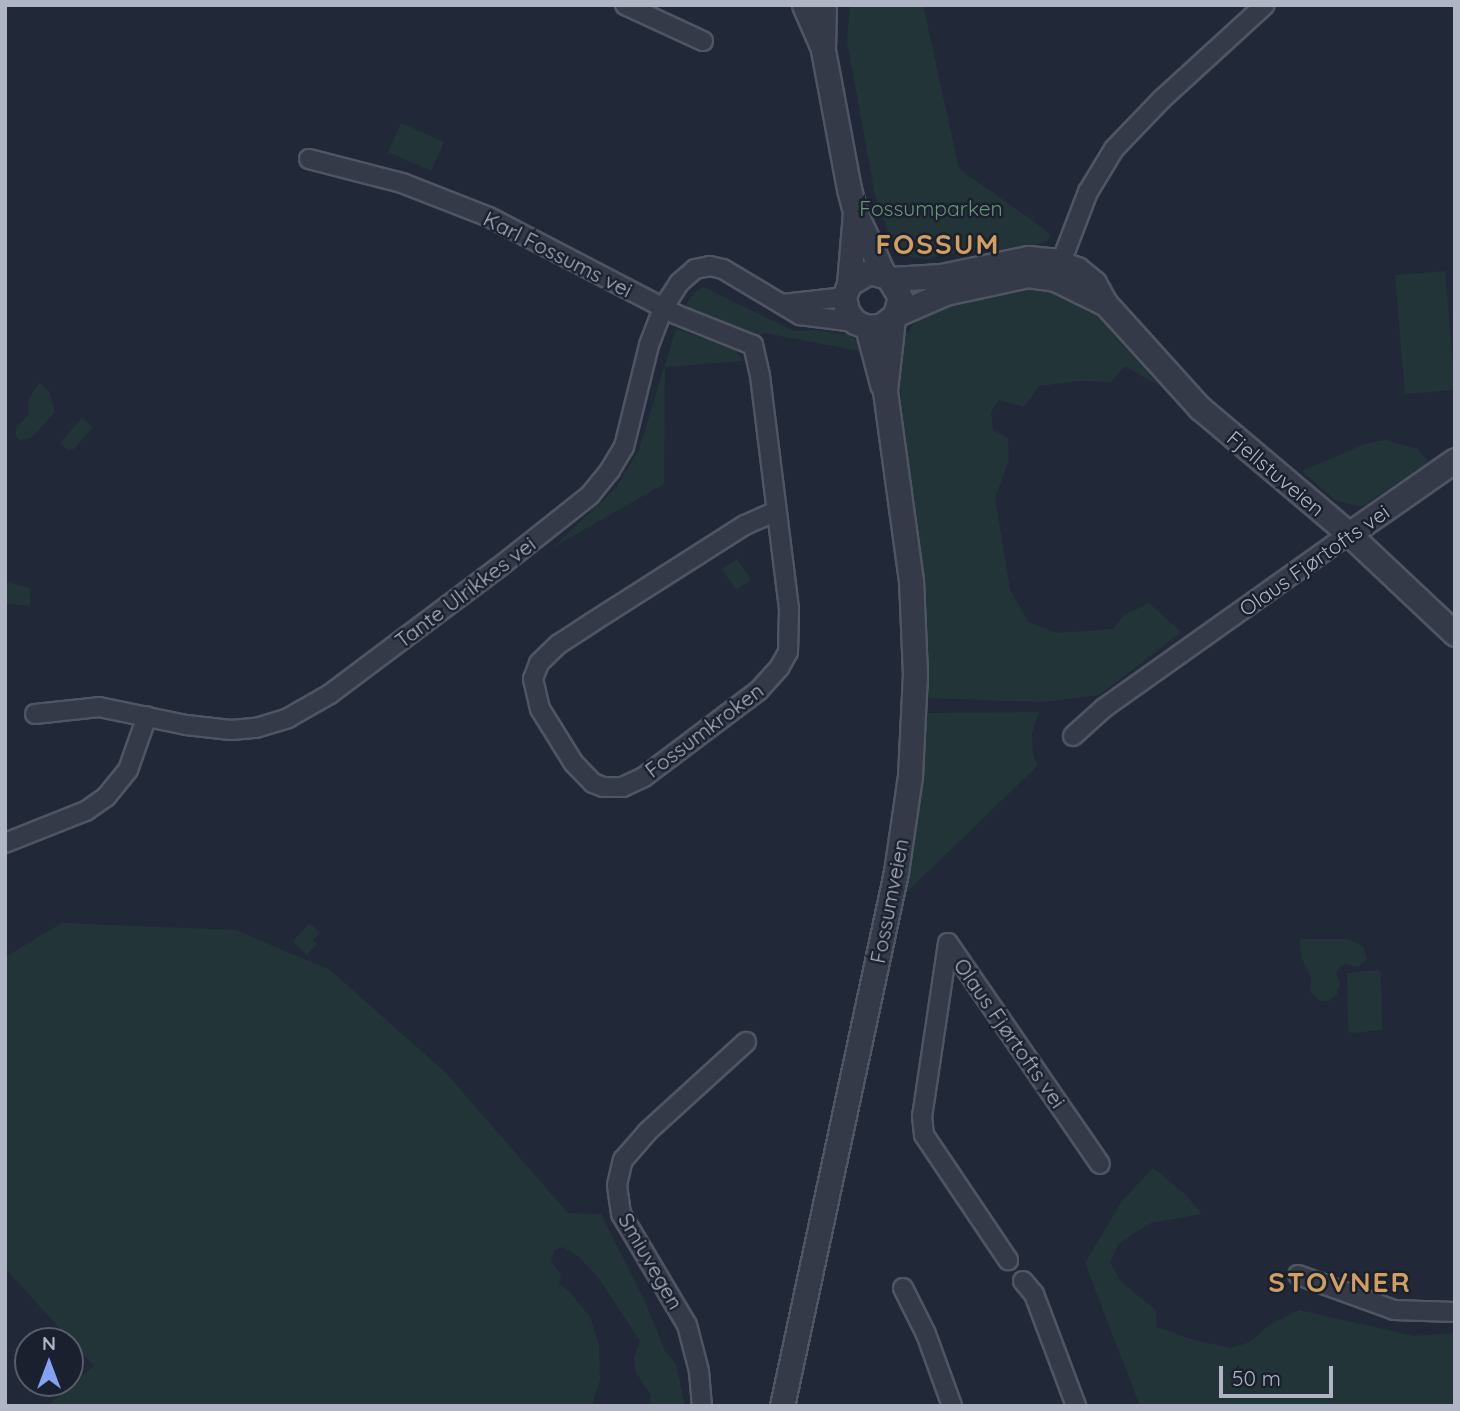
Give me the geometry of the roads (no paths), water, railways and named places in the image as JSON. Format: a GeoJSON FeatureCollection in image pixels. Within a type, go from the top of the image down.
{"type":"FeatureCollection","features":[{"type":"Feature","properties":{"kind":"street"},"geometry":{"type":"LineString","coordinates":[[625,5],[703,41]]}},
{"type":"Feature","properties":{"kind":"street","name":"Fossumveien"},"geometry":{"type":"LineString","coordinates":[[804,5],[823,50],[855,212],[900,297],[894,317],[885,390]]}},
{"type":"Feature","properties":{"kind":"street","name":"Fossumveien"},"geometry":{"type":"LineString","coordinates":[[823,50],[824,5]]}},
{"type":"Feature","properties":{"kind":"street"},"geometry":{"type":"LineString","coordinates":[[1058,270],[1088,192],[1114,149],[1162,99],[1265,5]]}},
{"type":"Feature","properties":{"kind":"street","name":"Karl Fossums vei"},"geometry":{"type":"LineString","coordinates":[[309,159],[402,183],[489,217],[663,308]]}},
{"type":"Feature","properties":{"kind":"street","name":"Fossumveien"},"geometry":{"type":"LineString","coordinates":[[782,1406],[896,872],[914,724],[915,675],[909,547],[885,390],[861,324],[846,311],[855,212]]}},
{"type":"Feature","properties":{"kind":"street","name":"Fjellstuveien"},"geometry":{"type":"LineString","coordinates":[[888,277],[941,276],[1016,259],[1088,276],[1105,303],[1210,417],[1349,534],[1455,634]]}},
{"type":"Feature","properties":{"kind":"street"},"geometry":{"type":"LineString","coordinates":[[663,308],[684,276],[695,269],[710,265],[732,274],[810,318],[881,326],[894,317]]}},
{"type":"Feature","properties":{"kind":"street","name":"Fjellstuveien"},"geometry":{"type":"LineString","coordinates":[[894,317],[945,293],[1008,277],[1038,275],[1058,270]]}},
{"type":"Feature","properties":{"kind":"street"},"geometry":{"type":"LineString","coordinates":[[783,304],[847,291],[869,272],[888,277]]}},
{"type":"Feature","properties":{"kind":"street","name":"Fossumkroken"},"geometry":{"type":"LineString","coordinates":[[663,308],[752,345],[762,389],[791,631],[788,652],[779,668],[744,703],[644,776],[623,787],[603,787],[593,783],[573,762],[536,698],[533,679],[539,663],[559,644],[591,623],[745,525],[776,511]]}},
{"type":"Feature","properties":{"kind":"street","name":"Tante Ulrikkes vei"},"geometry":{"type":"LineString","coordinates":[[35,714],[99,707],[232,730],[256,728],[288,718],[330,694],[590,495],[624,447],[649,345],[663,308]]}},
{"type":"Feature","properties":{"kind":"street","name":"Olaus Fjørtofts vei"},"geometry":{"type":"LineString","coordinates":[[1073,736],[1104,708],[1455,460]]}},
{"type":"Feature","properties":{"kind":"street"},"geometry":{"type":"LineString","coordinates":[[5,843],[86,811],[106,797],[120,783],[131,762],[147,716]]}},
{"type":"Feature","properties":{"kind":"street","name":"Olaus Fjørtofts vei"},"geometry":{"type":"LineString","coordinates":[[1008,1260],[924,1135],[922,1116],[948,943],[1100,1164]]}},
{"type":"Feature","properties":{"kind":"street","name":"Smiuvegen"},"geometry":{"type":"LineString","coordinates":[[702,1406],[699,1371],[687,1325],[621,1214],[617,1185],[623,1160],[647,1132],[746,1042]]}},
{"type":"Feature","properties":{"kind":"street"},"geometry":{"type":"LineString","coordinates":[[1298,1275],[1394,1310],[1455,1312]]}},
{"type":"Feature","properties":{"kind":"street"},"geometry":{"type":"LineString","coordinates":[[1023,1281],[1034,1294],[1076,1406]]}},
{"type":"Feature","properties":{"kind":"street"},"geometry":{"type":"LineString","coordinates":[[903,1288],[926,1334],[952,1406]]}},
{"type":"Feature","properties":{"kind":"district","name":"FOSSUM"},"geometry":{"type":"Point","coordinates":[938,244]}},
{"type":"Feature","properties":{"kind":"district","name":"STOVNER"},"geometry":{"type":"Point","coordinates":[1340,1282]}},
{"type":"Feature","properties":{"kind":"park label","name":"Fossumparken"},"geometry":{"type":"Point","coordinates":[931,208]}}]}
